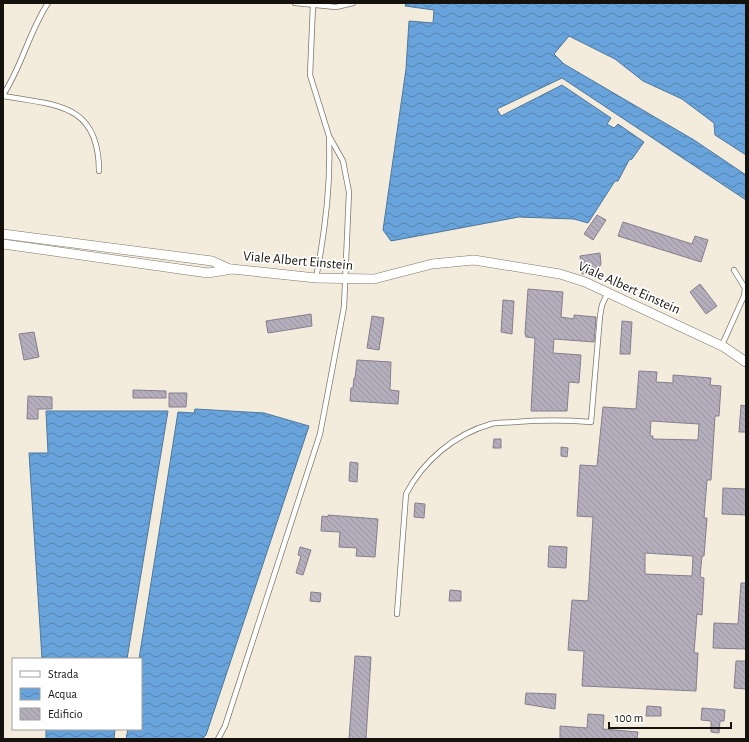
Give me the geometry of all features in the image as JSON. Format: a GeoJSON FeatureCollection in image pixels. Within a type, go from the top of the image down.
{"type":"FeatureCollection","features":[{"type":"Feature","properties":{"kind":"street","name":"Viale Albert Einstein"},"geometry":{"type":"LineString","coordinates":[[3,234],[212,261],[232,269]]}},
{"type":"Feature","properties":{"kind":"street","name":"Viale Albert Einstein"},"geometry":{"type":"LineString","coordinates":[[3,244],[208,273],[232,269],[344,280],[374,279],[432,264],[474,260],[560,274],[585,282],[722,345],[746,362]]}},
{"type":"Feature","properties":{"kind":"lane"},"geometry":{"type":"LineString","coordinates":[[48,3],[40,15],[13,79],[3,96],[54,105],[78,114],[92,132],[99,154],[99,171]]}},
{"type":"Feature","properties":{"kind":"lane"},"geometry":{"type":"LineString","coordinates":[[295,3],[336,8],[353,3]]}},
{"type":"Feature","properties":{"kind":"lane"},"geometry":{"type":"LineString","coordinates":[[218,739],[225,726],[320,434],[344,307],[349,192],[343,161],[329,136],[310,76],[313,5]]}},
{"type":"Feature","properties":{"kind":"lane"},"geometry":{"type":"LineString","coordinates":[[316,278],[325,234],[330,163],[329,136]]}},
{"type":"Feature","properties":{"kind":"lane"},"geometry":{"type":"LineString","coordinates":[[76,244],[76,254]]}},
{"type":"Feature","properties":{"kind":"lane"},"geometry":{"type":"LineString","coordinates":[[102,258],[104,247]]}},
{"type":"Feature","properties":{"kind":"lane"},"geometry":{"type":"LineString","coordinates":[[722,345],[744,296],[745,288],[734,270]]}},
{"type":"Feature","properties":{"kind":"lane"},"geometry":{"type":"LineString","coordinates":[[397,614],[406,494],[412,483],[426,465],[450,443],[472,431],[492,424],[555,419],[591,422],[601,310],[608,292]]}},
{"type":"Feature","properties":{"kind":"water"},"geometry":{"type":"Polygon","coordinates":[[[406,3],[746,3],[746,155],[715,135],[714,123],[682,99],[643,81],[615,59],[569,36],[554,54],[564,64],[694,140],[746,175],[746,200],[562,78],[497,109],[501,116],[562,85],[611,118],[607,124],[614,128],[618,124],[644,142],[632,159],[629,160],[618,181],[615,181],[588,223],[574,219],[519,217],[391,241],[383,230],[406,69],[409,21],[433,23],[434,10],[405,6],[406,3]]]}},
{"type":"Feature","properties":{"kind":"water"},"geometry":{"type":"Polygon","coordinates":[[[195,409],[264,413],[309,426],[206,735],[202,739],[126,739],[128,730],[142,730],[142,658],[139,658],[178,412],[194,413],[195,409]]]}},
{"type":"Feature","properties":{"kind":"water"},"geometry":{"type":"Polygon","coordinates":[[[46,411],[168,411],[127,658],[42,658],[29,453],[48,453],[46,411]]]}},
{"type":"Feature","properties":{"kind":"water"},"geometry":{"type":"Polygon","coordinates":[[[46,730],[115,730],[114,739],[46,739],[46,730]]]}},
{"type":"Feature","properties":{"kind":"building"},"geometry":{"type":"Polygon","coordinates":[[[597,215],[606,220],[593,240],[584,234],[597,215]]]}},
{"type":"Feature","properties":{"kind":"building"},"geometry":{"type":"Polygon","coordinates":[[[623,222],[692,244],[695,236],[708,240],[701,262],[618,236],[623,222]]]}},
{"type":"Feature","properties":{"kind":"building"},"geometry":{"type":"Polygon","coordinates":[[[600,253],[601,264],[596,273],[582,274],[580,256],[600,253]]]}},
{"type":"Feature","properties":{"kind":"building"},"geometry":{"type":"Polygon","coordinates":[[[700,284],[717,306],[706,314],[690,292],[700,284]]]}},
{"type":"Feature","properties":{"kind":"building"},"geometry":{"type":"Polygon","coordinates":[[[528,289],[563,292],[561,317],[574,319],[574,315],[596,317],[594,342],[554,339],[553,353],[581,355],[579,383],[569,382],[567,411],[531,411],[535,338],[526,337],[525,333],[528,289]]]}},
{"type":"Feature","properties":{"kind":"building"},"geometry":{"type":"Polygon","coordinates":[[[503,300],[514,301],[512,334],[501,332],[503,300]]]}},
{"type":"Feature","properties":{"kind":"building"},"geometry":{"type":"Polygon","coordinates":[[[311,314],[312,326],[268,333],[266,321],[311,314]]]}},
{"type":"Feature","properties":{"kind":"building"},"geometry":{"type":"Polygon","coordinates":[[[372,316],[384,318],[379,350],[367,348],[372,316]]]}},
{"type":"Feature","properties":{"kind":"building"},"geometry":{"type":"Polygon","coordinates":[[[622,321],[632,322],[630,354],[620,354],[622,321]]]}},
{"type":"Feature","properties":{"kind":"building"},"geometry":{"type":"Polygon","coordinates":[[[34,332],[39,357],[24,360],[19,334],[34,332]]]}},
{"type":"Feature","properties":{"kind":"building"},"geometry":{"type":"Polygon","coordinates":[[[357,360],[391,362],[390,390],[399,391],[398,404],[350,401],[351,388],[353,388],[357,360]]]}},
{"type":"Feature","properties":{"kind":"building"},"geometry":{"type":"Polygon","coordinates":[[[639,371],[657,372],[656,382],[673,383],[673,375],[711,378],[710,385],[721,386],[719,416],[715,416],[711,480],[707,480],[704,518],[707,518],[704,556],[702,556],[700,577],[704,578],[702,615],[697,614],[694,653],[698,653],[696,691],[582,686],[584,651],[568,650],[572,600],[588,601],[593,517],[577,516],[580,465],[597,466],[603,407],[636,409],[639,371]],[[651,421],[650,436],[653,436],[653,439],[698,440],[699,424],[651,421]],[[645,553],[645,574],[692,576],[693,556],[645,553]]]}},
{"type":"Feature","properties":{"kind":"building"},"geometry":{"type":"Polygon","coordinates":[[[133,390],[166,391],[166,398],[133,398],[133,390]]]}},
{"type":"Feature","properties":{"kind":"building"},"geometry":{"type":"Polygon","coordinates":[[[169,393],[187,393],[186,407],[169,407],[169,393]]]}},
{"type":"Feature","properties":{"kind":"building"},"geometry":{"type":"Polygon","coordinates":[[[28,396],[52,397],[52,409],[38,409],[38,419],[27,419],[28,396]]]}},
{"type":"Feature","properties":{"kind":"building"},"geometry":{"type":"Polygon","coordinates":[[[741,405],[746,406],[746,432],[739,432],[741,405]]]}},
{"type":"Feature","properties":{"kind":"building"},"geometry":{"type":"Polygon","coordinates":[[[494,439],[501,439],[501,448],[493,448],[494,439]]]}},
{"type":"Feature","properties":{"kind":"building"},"geometry":{"type":"Polygon","coordinates":[[[561,447],[568,448],[567,457],[561,456],[561,447]]]}},
{"type":"Feature","properties":{"kind":"building"},"geometry":{"type":"Polygon","coordinates":[[[350,462],[358,463],[357,482],[349,481],[350,462]]]}},
{"type":"Feature","properties":{"kind":"building"},"geometry":{"type":"Polygon","coordinates":[[[723,488],[746,489],[746,515],[722,514],[723,488]]]}},
{"type":"Feature","properties":{"kind":"building"},"geometry":{"type":"Polygon","coordinates":[[[415,503],[425,504],[424,518],[414,517],[415,503]]]}},
{"type":"Feature","properties":{"kind":"building"},"geometry":{"type":"Polygon","coordinates":[[[328,515],[378,519],[375,557],[356,556],[357,548],[339,547],[340,532],[321,531],[322,516],[328,517],[328,515]]]}},
{"type":"Feature","properties":{"kind":"building"},"geometry":{"type":"Polygon","coordinates":[[[549,546],[567,547],[566,568],[548,567],[549,546]]]}},
{"type":"Feature","properties":{"kind":"building"},"geometry":{"type":"Polygon","coordinates":[[[300,547],[311,550],[303,575],[296,573],[301,556],[298,555],[300,547]]]}},
{"type":"Feature","properties":{"kind":"building"},"geometry":{"type":"Polygon","coordinates":[[[741,583],[746,583],[746,649],[713,648],[714,623],[738,624],[741,583]]]}},
{"type":"Feature","properties":{"kind":"building"},"geometry":{"type":"Polygon","coordinates":[[[450,590],[461,591],[461,601],[449,601],[450,590]]]}},
{"type":"Feature","properties":{"kind":"building"},"geometry":{"type":"Polygon","coordinates":[[[311,592],[321,593],[320,602],[310,601],[311,592]]]}},
{"type":"Feature","properties":{"kind":"building"},"geometry":{"type":"Polygon","coordinates":[[[355,656],[371,657],[366,739],[349,739],[355,656]]]}},
{"type":"Feature","properties":{"kind":"building"},"geometry":{"type":"Polygon","coordinates":[[[736,661],[746,661],[746,689],[734,688],[736,661]]]}},
{"type":"Feature","properties":{"kind":"building"},"geometry":{"type":"Polygon","coordinates":[[[526,693],[556,694],[555,709],[525,704],[526,693]]]}},
{"type":"Feature","properties":{"kind":"building"},"geometry":{"type":"Polygon","coordinates":[[[647,706],[661,707],[661,716],[646,716],[647,706]]]}},
{"type":"Feature","properties":{"kind":"building"},"geometry":{"type":"Polygon","coordinates":[[[702,708],[725,710],[724,721],[720,721],[719,733],[711,732],[711,721],[701,720],[702,708]]]}},
{"type":"Feature","properties":{"kind":"building"},"geometry":{"type":"Polygon","coordinates":[[[588,714],[604,715],[603,729],[638,732],[637,739],[560,739],[560,726],[587,728],[588,714]]]}}]}
